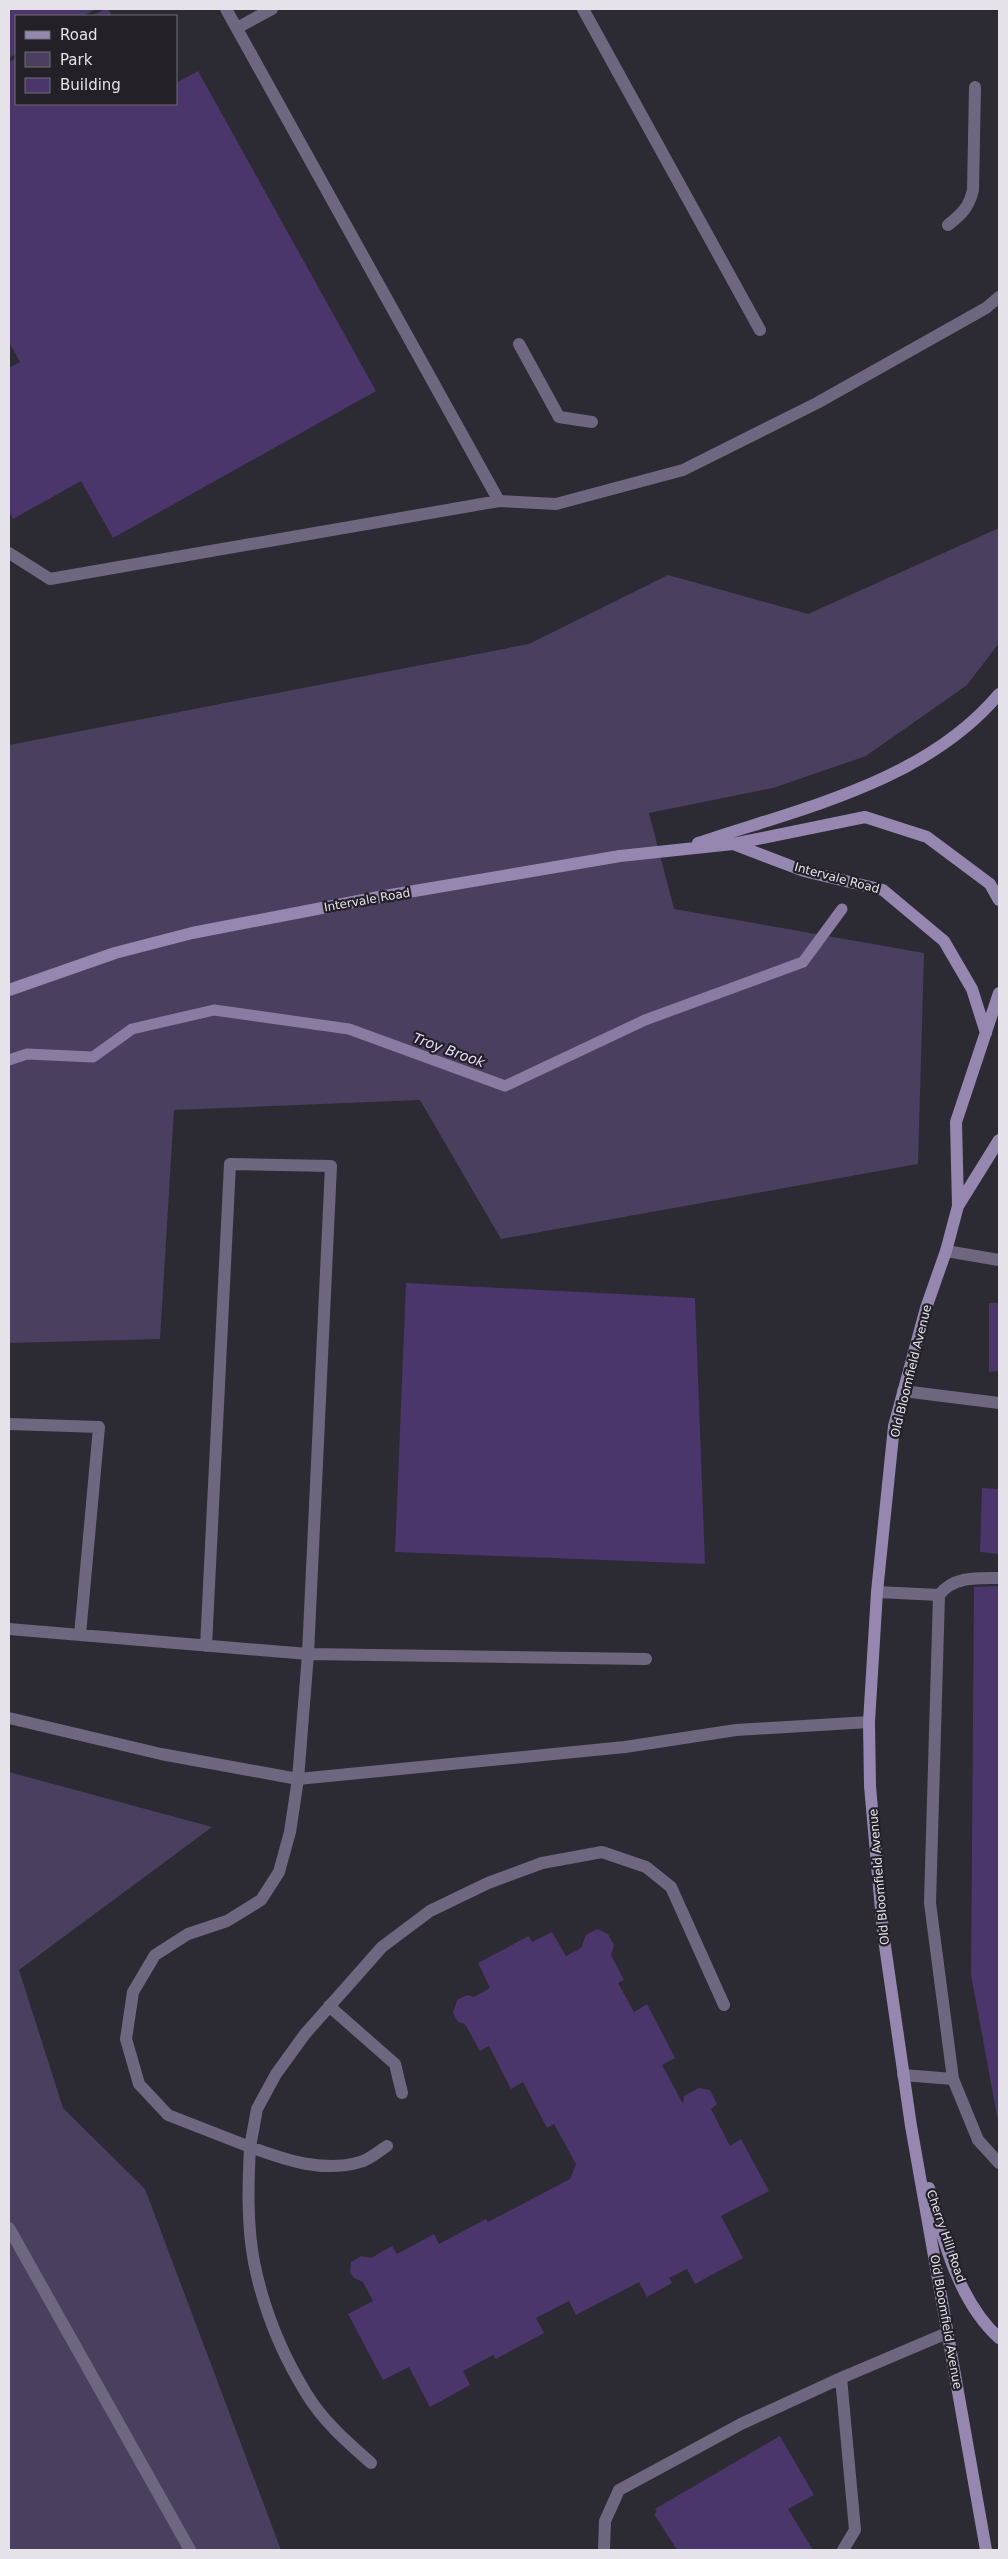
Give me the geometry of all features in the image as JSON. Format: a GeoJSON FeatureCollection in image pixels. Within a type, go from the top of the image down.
{"type":"FeatureCollection","features":[{"type":"Feature","properties":{"kind":"street"},"geometry":{"type":"LineString","coordinates":[[226,9],[499,501]]}},
{"type":"Feature","properties":{"kind":"street"},"geometry":{"type":"LineString","coordinates":[[237,28],[272,9]]}},
{"type":"Feature","properties":{"kind":"street"},"geometry":{"type":"LineString","coordinates":[[583,9],[760,330]]}},
{"type":"Feature","properties":{"kind":"street"},"geometry":{"type":"LineString","coordinates":[[948,225],[961,215],[969,204],[973,190],[975,87]]}},
{"type":"Feature","properties":{"kind":"street"},"geometry":{"type":"LineString","coordinates":[[9,553],[50,579],[499,501],[556,504],[683,470],[817,403],[986,308],[999,297]]}},
{"type":"Feature","properties":{"kind":"street"},"geometry":{"type":"LineString","coordinates":[[519,344],[559,417],[592,422]]}},
{"type":"Feature","properties":{"kind":"street"},"geometry":{"type":"LineString","coordinates":[[677,849],[851,792],[912,764],[953,737],[999,694]]}},
{"type":"Feature","properties":{"kind":"street","name":"Intervale Road"},"geometry":{"type":"LineString","coordinates":[[9,990],[115,953],[192,933],[379,897],[620,856],[733,844],[865,817],[927,837],[990,884],[999,900]]}},
{"type":"Feature","properties":{"kind":"street","name":"Intervale Road"},"geometry":{"type":"LineString","coordinates":[[733,844],[804,871],[883,890],[944,941],[972,989],[986,1033]]}},
{"type":"Feature","properties":{"kind":"street","name":"Old Bloomfield Avenue"},"geometry":{"type":"LineString","coordinates":[[986,2550],[903,2075],[883,1932],[870,1786],[868,1722],[877,1592],[894,1426],[926,1308],[946,1251],[958,1206],[956,1122],[999,993]]}},
{"type":"Feature","properties":{"kind":"street","name":"Old Bloomfield Avenue"},"geometry":{"type":"LineString","coordinates":[[958,1206],[999,1140]]}},
{"type":"Feature","properties":{"kind":"street"},"geometry":{"type":"LineString","coordinates":[[206,1646],[230,1164],[332,1166],[308,1654],[298,1779],[290,1832],[279,1872],[261,1900],[227,1921],[188,1934],[155,1955],[133,1992],[126,2039],[139,2084],[168,2115],[282,2159],[324,2167],[362,2162],[387,2146]]}},
{"type":"Feature","properties":{"kind":"street"},"geometry":{"type":"LineString","coordinates":[[946,1251],[999,1260]]}},
{"type":"Feature","properties":{"kind":"street"},"geometry":{"type":"LineString","coordinates":[[903,1391],[999,1403]]}},
{"type":"Feature","properties":{"kind":"street"},"geometry":{"type":"LineString","coordinates":[[9,1424],[99,1426],[80,1635]]}},
{"type":"Feature","properties":{"kind":"street"},"geometry":{"type":"LineString","coordinates":[[999,1578],[958,1580],[945,1586],[939,1595],[930,1903],[954,2079],[978,2140],[999,2163]]}},
{"type":"Feature","properties":{"kind":"street"},"geometry":{"type":"LineString","coordinates":[[877,1592],[939,1595]]}},
{"type":"Feature","properties":{"kind":"street"},"geometry":{"type":"LineString","coordinates":[[9,1629],[308,1654],[646,1659]]}},
{"type":"Feature","properties":{"kind":"street"},"geometry":{"type":"LineString","coordinates":[[9,1718],[161,1754],[298,1779],[625,1748],[736,1730],[868,1722]]}},
{"type":"Feature","properties":{"kind":"street"},"geometry":{"type":"LineString","coordinates":[[370,2463],[337,2432],[306,2394],[274,2328],[254,2262],[248,2192],[250,2147],[257,2109],[276,2074],[328,2006],[382,1947],[430,1911],[488,1883],[542,1864],[602,1852],[646,1867],[671,1887],[724,2005]]}},
{"type":"Feature","properties":{"kind":"street"},"geometry":{"type":"LineString","coordinates":[[328,2006],[395,2064],[402,2093]]}},
{"type":"Feature","properties":{"kind":"street"},"geometry":{"type":"LineString","coordinates":[[903,2075],[954,2079]]}},
{"type":"Feature","properties":{"kind":"street","name":"Cherry Hill Road"},"geometry":{"type":"LineString","coordinates":[[911,2126],[954,2266],[964,2290],[992,2332],[999,2338]]}},
{"type":"Feature","properties":{"kind":"street"},"geometry":{"type":"LineString","coordinates":[[9,2228],[190,2550]]}},
{"type":"Feature","properties":{"kind":"street"},"geometry":{"type":"LineString","coordinates":[[604,2550],[605,2521],[619,2490],[741,2424],[841,2378],[948,2333]]}},
{"type":"Feature","properties":{"kind":"street"},"geometry":{"type":"LineString","coordinates":[[841,2378],[855,2530],[843,2550]]}},
{"type":"Feature","properties":{"kind":"green space"},"geometry":{"type":"Polygon","coordinates":[[[999,528],[999,643],[967,685],[866,756],[773,788],[649,813],[674,909],[924,953],[918,1164],[501,1239],[420,1100],[174,1110],[160,1339],[9,1343],[9,745],[529,644],[668,575],[808,614],[999,528]]]}},
{"type":"Feature","properties":{"kind":"green space"},"geometry":{"type":"Polygon","coordinates":[[[9,1772],[212,1827],[19,1970],[63,2108],[145,2189],[281,2550],[9,2550],[9,1772]]]}},
{"type":"Feature","properties":{"kind":"building"},"geometry":{"type":"Polygon","coordinates":[[[9,9],[96,9],[85,15],[15,15],[15,55],[9,58],[9,9]]]}},
{"type":"Feature","properties":{"kind":"building"},"geometry":{"type":"Polygon","coordinates":[[[108,9],[111,15],[94,15],[108,9]]]}},
{"type":"Feature","properties":{"kind":"building"},"geometry":{"type":"Polygon","coordinates":[[[15,59],[15,105],[178,105],[178,82],[198,71],[376,391],[113,538],[81,481],[13,519],[9,512],[9,368],[20,362],[9,342],[9,62],[15,59]]]}},
{"type":"Feature","properties":{"kind":"building"},"geometry":{"type":"Polygon","coordinates":[[[406,1283],[695,1298],[705,1564],[395,1552],[406,1283]]]}},
{"type":"Feature","properties":{"kind":"building"},"geometry":{"type":"Polygon","coordinates":[[[989,1303],[999,1303],[999,1371],[989,1372],[989,1303]]]}},
{"type":"Feature","properties":{"kind":"building"},"geometry":{"type":"Polygon","coordinates":[[[982,1488],[999,1489],[999,1554],[980,1552],[982,1488]]]}},
{"type":"Feature","properties":{"kind":"building"},"geometry":{"type":"Polygon","coordinates":[[[999,1586],[998,2121],[971,1975],[974,1587],[999,1586]]]}},
{"type":"Feature","properties":{"kind":"building"},"geometry":{"type":"Polygon","coordinates":[[[597,1929],[608,1934],[614,1945],[611,1955],[624,1980],[618,1983],[634,2012],[647,2004],[675,2058],[662,2065],[683,2104],[684,2096],[699,2088],[710,2090],[717,2104],[711,2109],[730,2146],[741,2139],[769,2191],[721,2216],[743,2258],[695,2284],[687,2269],[669,2278],[672,2283],[647,2297],[639,2282],[576,2315],[569,2301],[536,2318],[544,2333],[496,2359],[493,2355],[463,2371],[470,2385],[430,2407],[409,2367],[383,2380],[348,2314],[373,2301],[363,2282],[354,2278],[350,2273],[351,2262],[361,2256],[371,2258],[392,2246],[397,2254],[434,2234],[439,2244],[486,2219],[488,2222],[570,2179],[576,2164],[554,2124],[547,2128],[523,2082],[511,2089],[489,2046],[480,2051],[465,2024],[458,2022],[453,2013],[457,2000],[467,1995],[474,1997],[490,1988],[478,1963],[529,1936],[532,1942],[552,1932],[566,1956],[581,1948],[586,1935],[597,1929]]]}},
{"type":"Feature","properties":{"kind":"building"},"geometry":{"type":"Polygon","coordinates":[[[780,2436],[814,2495],[788,2509],[813,2550],[677,2550],[654,2514],[657,2512],[655,2509],[780,2436]]]}},
{"type":"Feature","properties":{"kind":"waterway","name":"Troy Brook"},"geometry":{"type":"LineString","coordinates":[[9,1060],[27,1054],[93,1057],[132,1029],[214,1010],[349,1029],[505,1086],[645,1020],[803,962],[842,909]]}}]}
